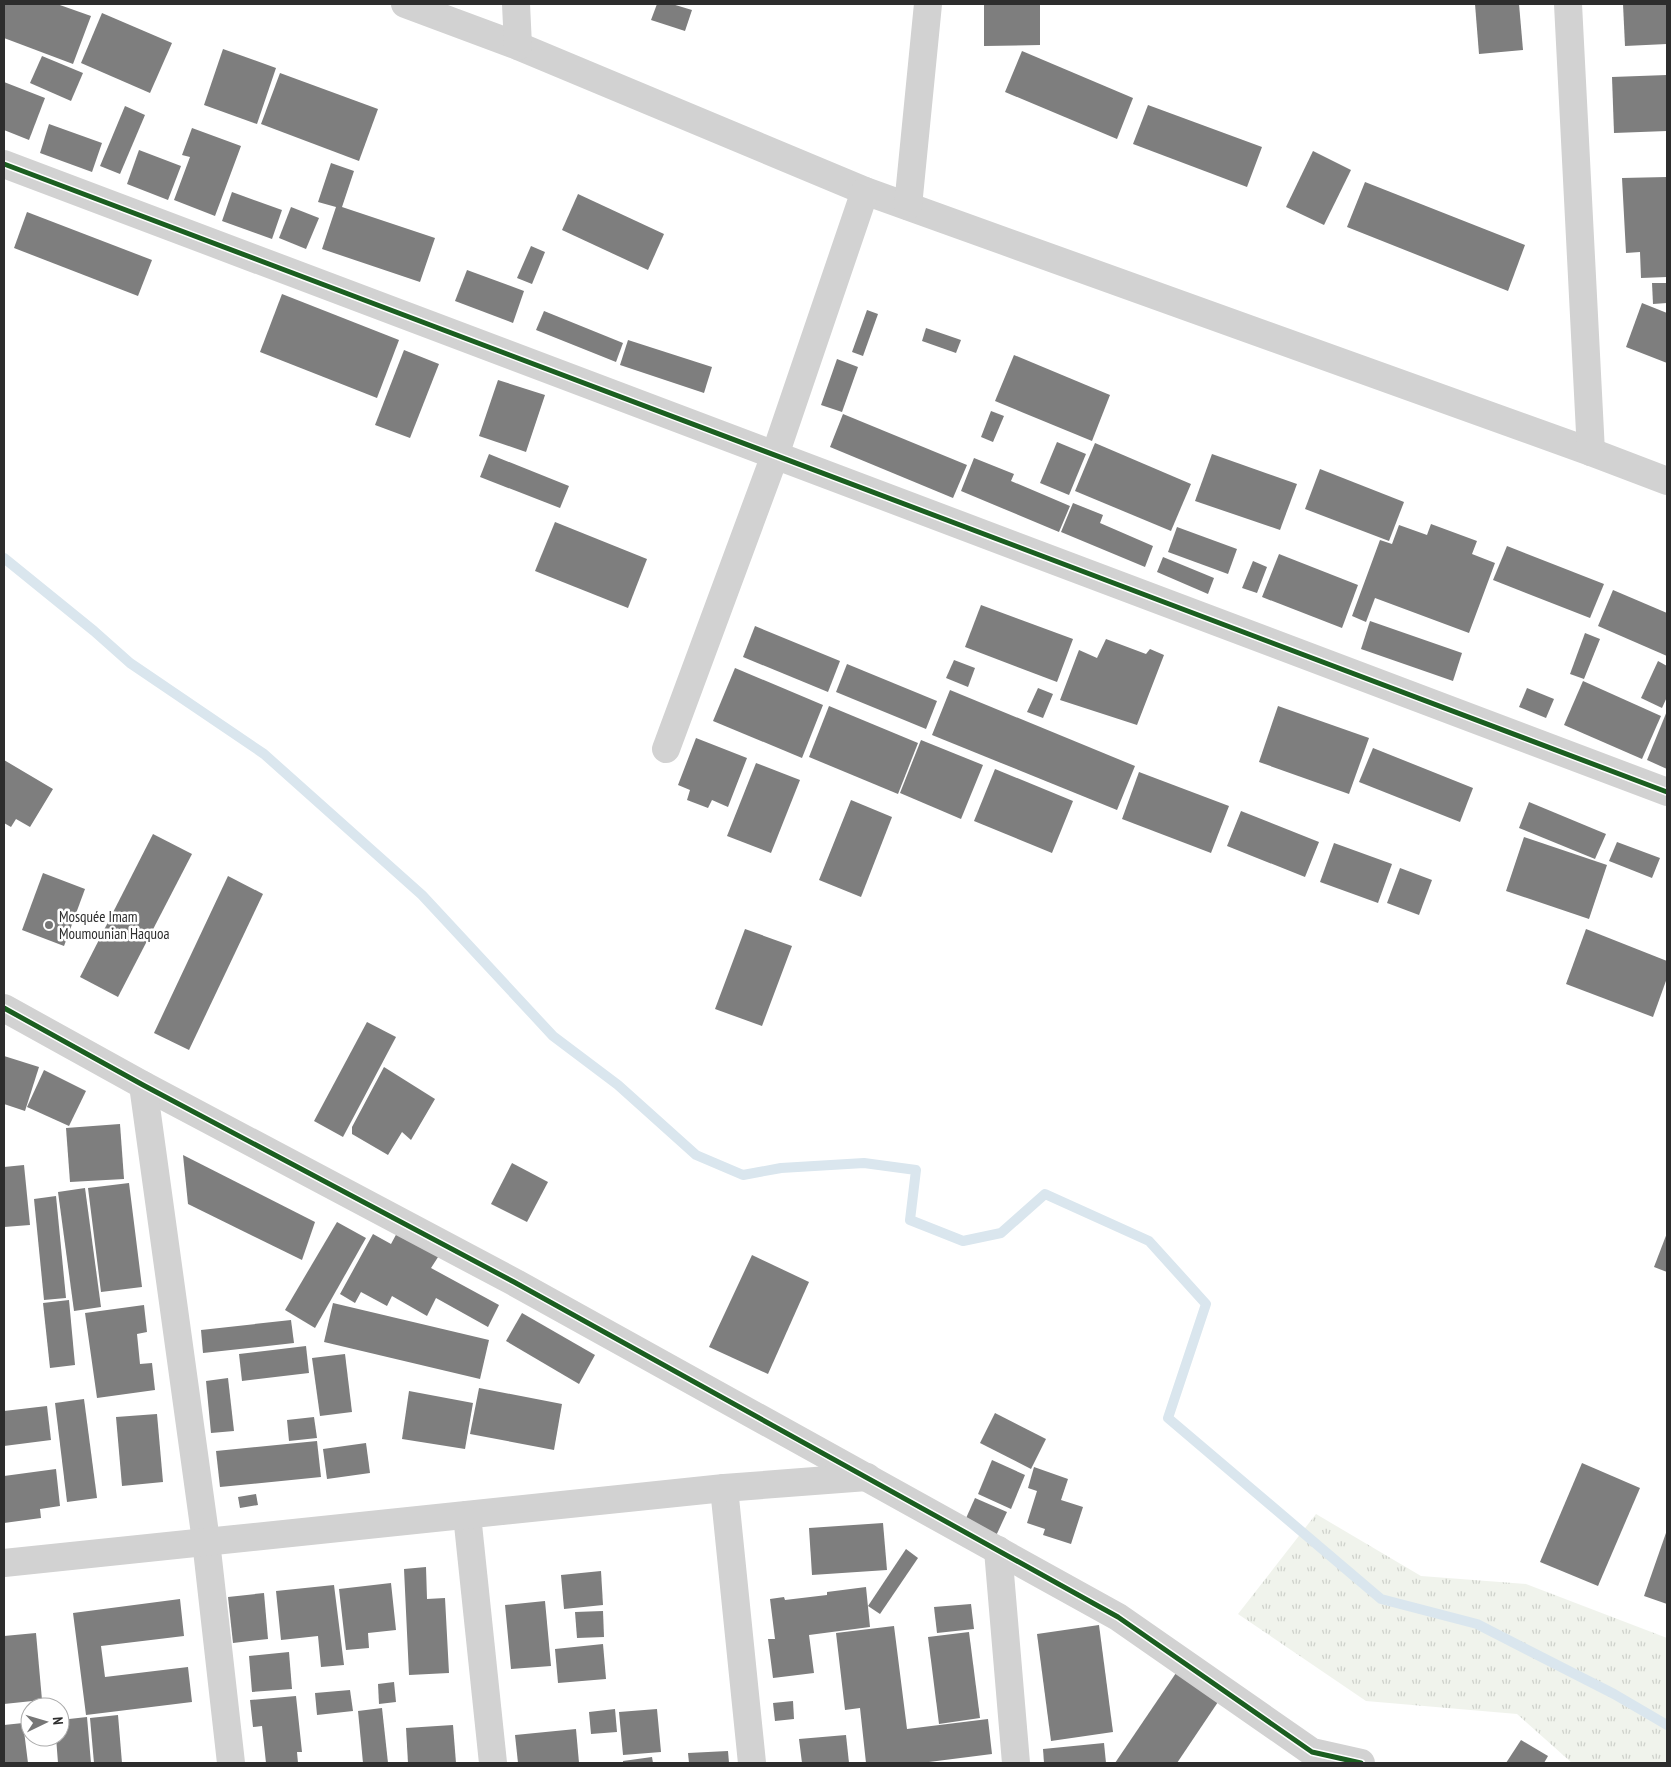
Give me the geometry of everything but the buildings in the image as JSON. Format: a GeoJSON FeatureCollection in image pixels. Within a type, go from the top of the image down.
{"type":"FeatureCollection","features":[{"type":"Feature","properties":{"kind":"street"},"geometry":{"type":"LineString","coordinates":[[405,4],[518,46],[865,191],[1667,481]]}},
{"type":"Feature","properties":{"kind":"street"},"geometry":{"type":"LineString","coordinates":[[516,4],[518,46]]}},
{"type":"Feature","properties":{"kind":"street"},"geometry":{"type":"LineString","coordinates":[[908,206],[928,4]]}},
{"type":"Feature","properties":{"kind":"street"},"geometry":{"type":"LineString","coordinates":[[1568,4],[1591,452]]}},
{"type":"Feature","properties":{"kind":"street"},"geometry":{"type":"LineString","coordinates":[[4,164],[1667,792]]}},
{"type":"Feature","properties":{"kind":"street"},"geometry":{"type":"LineString","coordinates":[[666,749],[775,455],[865,191]]}},
{"type":"Feature","properties":{"kind":"street"},"geometry":{"type":"LineString","coordinates":[[4,1008],[514,1282],[1118,1617],[1312,1758],[1361,1763]]}},
{"type":"Feature","properties":{"kind":"street"},"geometry":{"type":"LineString","coordinates":[[143,1084],[206,1541],[231,1763]]}},
{"type":"Feature","properties":{"kind":"street"},"geometry":{"type":"LineString","coordinates":[[4,1563],[724,1488],[867,1477]]}},
{"type":"Feature","properties":{"kind":"street"},"geometry":{"type":"LineString","coordinates":[[724,1488],[752,1763]]}},
{"type":"Feature","properties":{"kind":"street"},"geometry":{"type":"LineString","coordinates":[[467,1515],[493,1763]]}},
{"type":"Feature","properties":{"kind":"street"},"geometry":{"type":"LineString","coordinates":[[998,1550],[1016,1763]]}},
{"type":"Feature","properties":{"kind":"green space"},"geometry":{"type":"Polygon","coordinates":[[[1316,1514],[1421,1576],[1526,1584],[1667,1638],[1667,1763],[1572,1763],[1517,1714],[1366,1701],[1238,1614],[1316,1514]]]}},
{"type":"Feature","properties":{"kind":"waterway"},"geometry":{"type":"LineString","coordinates":[[4,558],[94,631],[130,663],[264,754],[422,895],[553,1036],[618,1085],[696,1155],[743,1175],[781,1168],[864,1163],[916,1170],[910,1220],[963,1241],[1001,1233],[1045,1194],[1149,1241],[1206,1304],[1168,1418],[1381,1599],[1477,1624],[1614,1694],[1667,1725]]}},
{"type":"Feature","properties":{"kind":"cycle path"},"geometry":{"type":"LineString","coordinates":[[4,164],[1667,792]]}},
{"type":"Feature","properties":{"kind":"cycle path"},"geometry":{"type":"LineString","coordinates":[[4,1008],[143,1085],[514,1282],[1118,1617],[1312,1752],[1361,1763]]}},
{"type":"Feature","properties":{"kind":"place","name":"Mosquée Imam Moumounian Haquoa"},"geometry":{"type":"Point","coordinates":[49,925]}}]}
